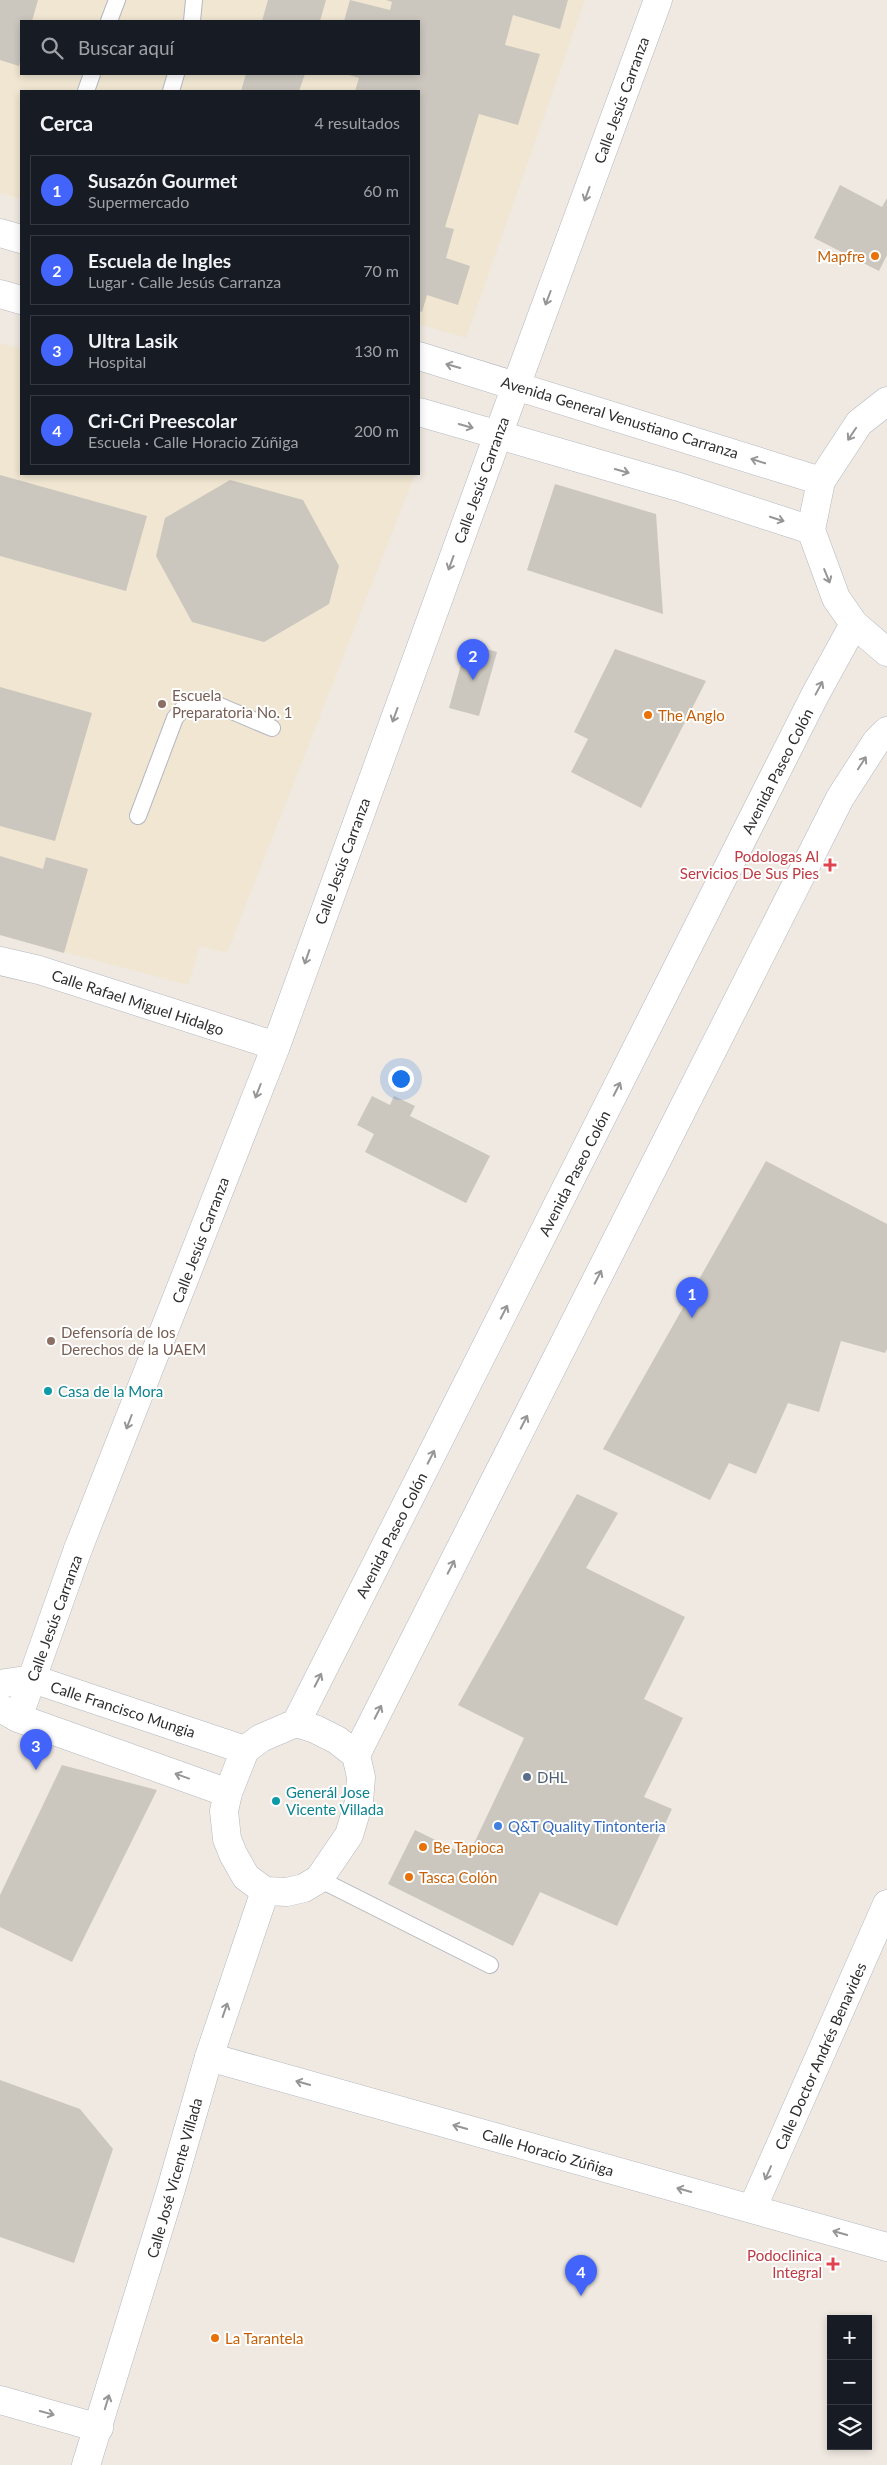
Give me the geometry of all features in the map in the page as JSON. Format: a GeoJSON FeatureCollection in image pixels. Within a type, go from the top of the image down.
{"type":"FeatureCollection","features":[{"type":"Feature","properties":{"kind":"main road","name":"Calle Jesús Carranza"},"geometry":{"type":"LineString","coordinates":[[9,1713],[33,1679],[78,1549],[276,1046],[658,0]]}},
{"type":"Feature","properties":{"kind":"main road"},"geometry":{"type":"LineString","coordinates":[[0,233],[20,239]]}},
{"type":"Feature","properties":{"kind":"main road"},"geometry":{"type":"LineString","coordinates":[[0,294],[20,300]]}},
{"type":"Feature","properties":{"kind":"main road","name":"Avenida General Venustiano Carranza"},"geometry":{"type":"LineString","coordinates":[[420,356],[517,384],[821,481]]}},
{"type":"Feature","properties":{"kind":"main road"},"geometry":{"type":"LineString","coordinates":[[887,401],[859,423],[821,481],[811,530],[836,598],[854,624],[887,652]]}},
{"type":"Feature","properties":{"kind":"main road"},"geometry":{"type":"LineString","coordinates":[[420,412],[679,487],[811,530]]}},
{"type":"Feature","properties":{"kind":"main road","name":"Avenida Paseo Colón"},"geometry":{"type":"LineString","coordinates":[[296,1724],[815,695],[854,624]]}},
{"type":"Feature","properties":{"kind":"main road"},"geometry":{"type":"LineString","coordinates":[[356,1755],[337,1740],[315,1729],[296,1724],[261,1738],[246,1750],[228,1793],[224,1811],[228,1840],[246,1877],[265,1891],[287,1892],[304,1888],[319,1879],[350,1835],[359,1802],[360,1777],[356,1755],[840,798],[876,742],[887,731]]}},
{"type":"Feature","properties":{"kind":"main road","name":"Calle Rafael Miguel Hidalgo"},"geometry":{"type":"LineString","coordinates":[[0,961],[39,970],[276,1046]]}},
{"type":"Feature","properties":{"kind":"main road","name":"Calle Francisco Mungia"},"geometry":{"type":"LineString","coordinates":[[0,1684],[33,1679],[246,1750]]}},
{"type":"Feature","properties":{"kind":"main road"},"geometry":{"type":"LineString","coordinates":[[9,1713],[228,1793]]}},
{"type":"Feature","properties":{"kind":"main road","name":"Calle José Vicente Villada"},"geometry":{"type":"LineString","coordinates":[[86,2465],[99,2428],[209,2056],[265,1891]]}},
{"type":"Feature","properties":{"kind":"main road","name":"Calle Doctor Andrés Benavides"},"geometry":{"type":"LineString","coordinates":[[752,2209],[887,1904]]}},
{"type":"Feature","properties":{"kind":"main road","name":"Calle Horacio Zúñiga"},"geometry":{"type":"LineString","coordinates":[[209,2056],[887,2246]]}},
{"type":"Feature","properties":{"kind":"main road"},"geometry":{"type":"LineString","coordinates":[[0,2400],[99,2428]]}},
{"type":"Feature","properties":{"kind":"lane"},"geometry":{"type":"LineString","coordinates":[[109,20],[117,0]]}},
{"type":"Feature","properties":{"kind":"lane"},"geometry":{"type":"LineString","coordinates":[[192,20],[194,0]]}},
{"type":"Feature","properties":{"kind":"lane"},"geometry":{"type":"LineString","coordinates":[[86,90],[92,75]]}},
{"type":"Feature","properties":{"kind":"lane"},"geometry":{"type":"LineString","coordinates":[[171,90],[176,75]]}},
{"type":"Feature","properties":{"kind":"lane"},"geometry":{"type":"LineString","coordinates":[[138,816],[175,718],[186,705],[206,700],[272,728]]}},
{"type":"Feature","properties":{"kind":"lane"},"geometry":{"type":"LineString","coordinates":[[319,1879],[490,1964]]}},
{"type":"Feature","properties":{"kind":"shaded area"},"geometry":{"type":"Polygon","coordinates":[[[0,0],[585,0],[466,338],[420,324],[420,90],[20,90],[20,199],[0,193],[0,0]]]}},
{"type":"Feature","properties":{"kind":"shaded area","name":"Escuela Preparatoria No. 1"},"geometry":{"type":"Polygon","coordinates":[[[0,343],[20,349],[20,475],[415,475],[227,953],[200,946],[188,985],[0,935],[0,343]]]}},
{"type":"Feature","properties":{"kind":"building"},"geometry":{"type":"Polygon","coordinates":[[[0,0],[38,0],[32,20],[20,20],[19,66],[0,60],[0,0]]]}},
{"type":"Feature","properties":{"kind":"building"},"geometry":{"type":"Polygon","coordinates":[[[268,0],[326,0],[320,20],[262,20],[268,0]]]}},
{"type":"Feature","properties":{"kind":"building"},"geometry":{"type":"Polygon","coordinates":[[[350,0],[390,10],[392,2],[386,0],[568,0],[560,29],[513,15],[505,45],[540,54],[518,125],[479,114],[445,227],[454,229],[446,258],[470,266],[458,305],[427,295],[422,312],[420,311],[420,90],[355,90],[359,78],[349,75],[420,75],[420,20],[344,20],[350,0]]]}},
{"type":"Feature","properties":{"kind":"building"},"geometry":{"type":"Polygon","coordinates":[[[246,75],[305,75],[299,90],[241,90],[246,75]]]}},
{"type":"Feature","properties":{"kind":"building"},"geometry":{"type":"Polygon","coordinates":[[[840,185],[882,207],[887,198],[887,255],[879,271],[814,238],[840,185]]]}},
{"type":"Feature","properties":{"kind":"building"},"geometry":{"type":"Polygon","coordinates":[[[0,475],[147,516],[126,591],[0,556],[0,475]]]}},
{"type":"Feature","properties":{"kind":"building"},"geometry":{"type":"Polygon","coordinates":[[[230,480],[303,500],[339,566],[329,604],[264,642],[192,622],[156,556],[165,518],[230,480]]]}},
{"type":"Feature","properties":{"kind":"building"},"geometry":{"type":"Polygon","coordinates":[[[555,484],[656,514],[663,614],[527,570],[555,484]]]}},
{"type":"Feature","properties":{"kind":"building"},"geometry":{"type":"Polygon","coordinates":[[[467,643],[497,652],[479,716],[449,708],[467,643]]]}},
{"type":"Feature","properties":{"kind":"building"},"geometry":{"type":"Polygon","coordinates":[[[615,649],[706,681],[641,808],[571,772],[588,739],[574,732],[615,649]]]}},
{"type":"Feature","properties":{"kind":"building"},"geometry":{"type":"Polygon","coordinates":[[[0,687],[92,713],[55,841],[0,826],[0,687]]]}},
{"type":"Feature","properties":{"kind":"building"},"geometry":{"type":"Polygon","coordinates":[[[0,856],[43,869],[46,857],[88,869],[64,953],[0,935],[0,856]]]}},
{"type":"Feature","properties":{"kind":"building"},"geometry":{"type":"Polygon","coordinates":[[[372,1096],[390,1105],[394,1096],[415,1106],[410,1116],[490,1156],[466,1203],[365,1152],[374,1134],[357,1125],[372,1096]]]}},
{"type":"Feature","properties":{"kind":"building"},"geometry":{"type":"Polygon","coordinates":[[[766,1161],[887,1224],[887,1349],[885,1353],[841,1341],[819,1412],[788,1403],[756,1474],[729,1463],[710,1500],[603,1449],[766,1161]]]}},
{"type":"Feature","properties":{"kind":"building"},"geometry":{"type":"Polygon","coordinates":[[[577,1494],[618,1513],[586,1568],[685,1617],[644,1699],[683,1718],[644,1797],[672,1809],[617,1926],[540,1892],[513,1946],[388,1884],[415,1830],[468,1856],[524,1738],[458,1705],[577,1494]]]}},
{"type":"Feature","properties":{"kind":"building"},"geometry":{"type":"Polygon","coordinates":[[[62,1765],[157,1790],[72,1962],[0,1927],[0,1895],[62,1765]]]}},
{"type":"Feature","properties":{"kind":"building"},"geometry":{"type":"Polygon","coordinates":[[[0,2080],[80,2109],[113,2149],[74,2263],[0,2237],[0,2080]]]}},
{"type":"Feature","properties":{"kind":"place","name":"Mapfre"},"geometry":{"type":"Point","coordinates":[875,256]}},
{"type":"Feature","properties":{"kind":"place","name":"Escuela de Ingles"},"geometry":{"type":"Point","coordinates":[473,680]}},
{"type":"Feature","properties":{"kind":"place","name":"Escuela Preparatoria No. 1"},"geometry":{"type":"Point","coordinates":[162,704]}},
{"type":"Feature","properties":{"kind":"place","name":"The Anglo"},"geometry":{"type":"Point","coordinates":[648,715]}},
{"type":"Feature","properties":{"kind":"place","name":"Podologas Al Servicios De Sus Pies"},"geometry":{"type":"Point","coordinates":[830,865]}},
{"type":"Feature","properties":{"kind":"place","name":"Susazón Gourmet"},"geometry":{"type":"Point","coordinates":[692,1318]}},
{"type":"Feature","properties":{"kind":"place","name":"Defensoría de los Derechos de la UAEM"},"geometry":{"type":"Point","coordinates":[51,1341]}},
{"type":"Feature","properties":{"kind":"place","name":"Casa de la Mora"},"geometry":{"type":"Point","coordinates":[48,1391]}},
{"type":"Feature","properties":{"kind":"place","name":"Ultra Lasik"},"geometry":{"type":"Point","coordinates":[36,1770]}},
{"type":"Feature","properties":{"kind":"place","name":"DHL"},"geometry":{"type":"Point","coordinates":[527,1777]}},
{"type":"Feature","properties":{"kind":"place","name":"Generál Jose Vicente Villada"},"geometry":{"type":"Point","coordinates":[276,1801]}},
{"type":"Feature","properties":{"kind":"place","name":"Q&T Quality Tintonteria"},"geometry":{"type":"Point","coordinates":[498,1826]}},
{"type":"Feature","properties":{"kind":"place","name":"Be Tapioca"},"geometry":{"type":"Point","coordinates":[423,1847]}},
{"type":"Feature","properties":{"kind":"place","name":"Tasca Colón"},"geometry":{"type":"Point","coordinates":[409,1877]}},
{"type":"Feature","properties":{"kind":"place","name":"Podoclinica Integral"},"geometry":{"type":"Point","coordinates":[833,2264]}},
{"type":"Feature","properties":{"kind":"place","name":"Cri-Cri Preescolar"},"geometry":{"type":"Point","coordinates":[581,2296]}},
{"type":"Feature","properties":{"kind":"place","name":"La Tarantela"},"geometry":{"type":"Point","coordinates":[215,2338]}}]}
